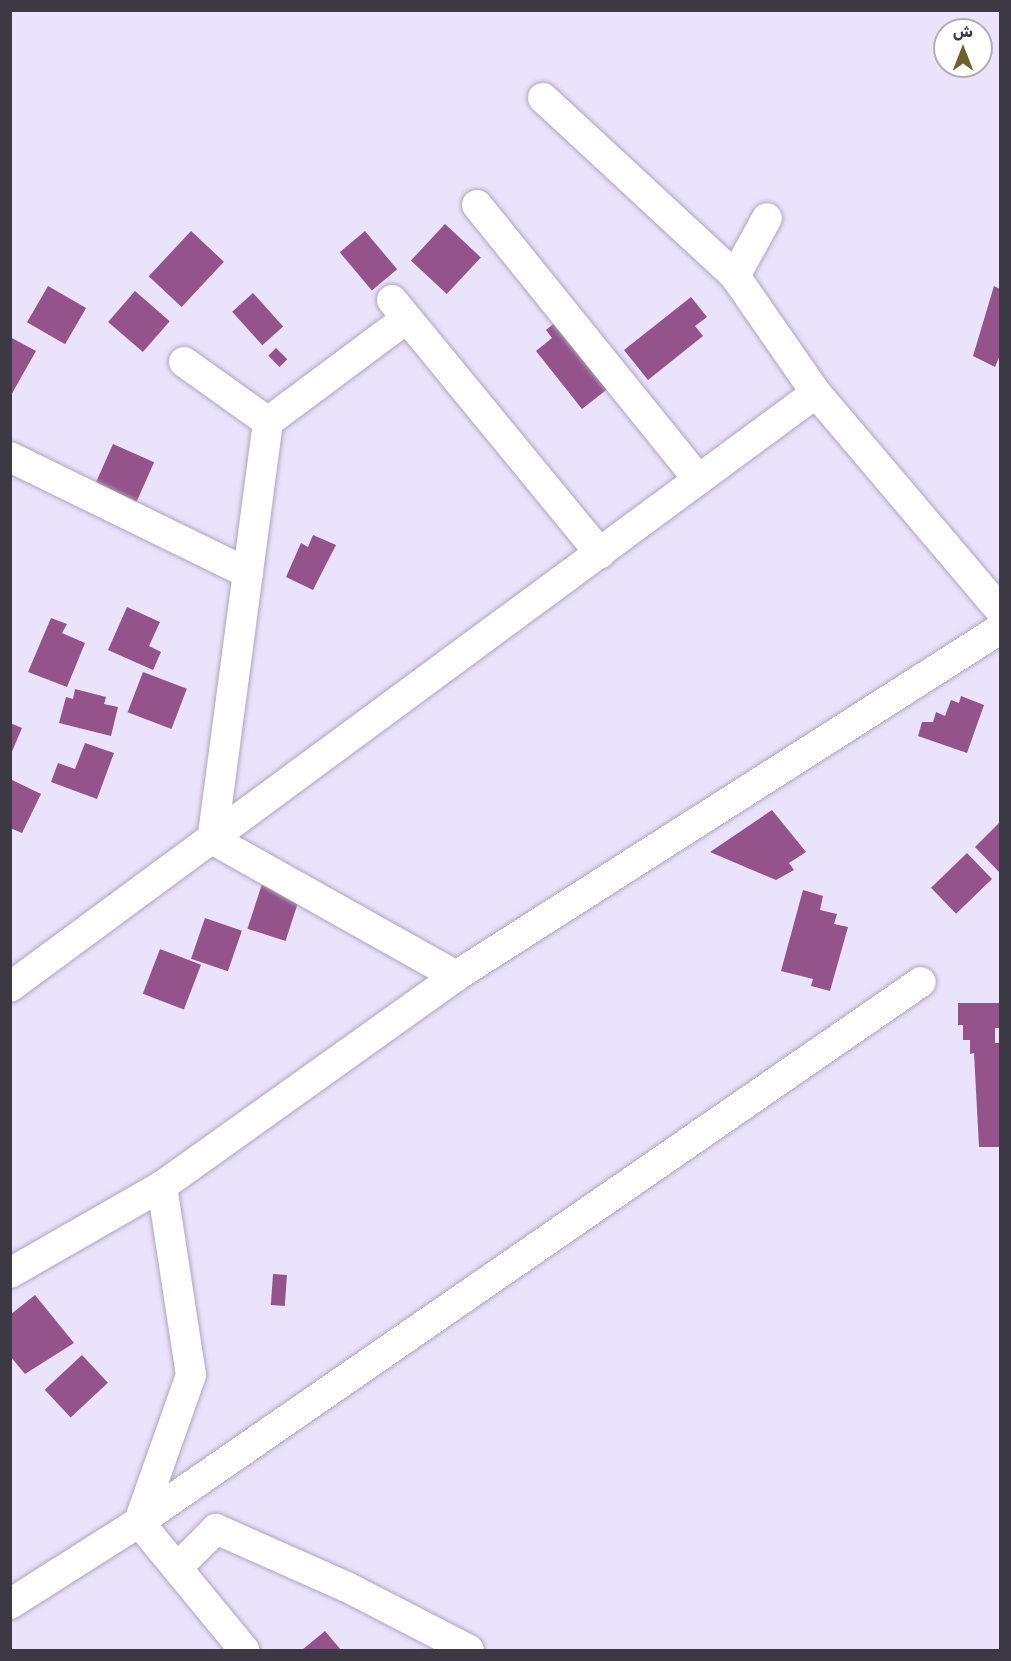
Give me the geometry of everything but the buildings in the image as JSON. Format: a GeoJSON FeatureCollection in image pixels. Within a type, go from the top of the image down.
{"type":"FeatureCollection","features":[{"type":"Feature","properties":{"kind":"street"},"geometry":{"type":"LineString","coordinates":[[543,98],[735,276],[816,393],[1000,610]]}},
{"type":"Feature","properties":{"kind":"street"},"geometry":{"type":"LineString","coordinates":[[477,205],[699,480]]}},
{"type":"Feature","properties":{"kind":"street"},"geometry":{"type":"LineString","coordinates":[[735,276],[767,218]]}},
{"type":"Feature","properties":{"kind":"street"},"geometry":{"type":"LineString","coordinates":[[212,839],[268,422],[399,310],[600,553]]}},
{"type":"Feature","properties":{"kind":"street"},"geometry":{"type":"LineString","coordinates":[[184,362],[268,422]]}},
{"type":"Feature","properties":{"kind":"street"},"geometry":{"type":"LineString","coordinates":[[10,987],[816,393]]}},
{"type":"Feature","properties":{"kind":"street"},"geometry":{"type":"LineString","coordinates":[[10,458],[248,573]]}},
{"type":"Feature","properties":{"kind":"street"},"geometry":{"type":"LineString","coordinates":[[10,1273],[162,1186],[456,976],[1000,629]]}},
{"type":"Feature","properties":{"kind":"street"},"geometry":{"type":"LineString","coordinates":[[212,839],[456,976]]}},
{"type":"Feature","properties":{"kind":"street"},"geometry":{"type":"LineString","coordinates":[[10,1604],[139,1522],[921,982]]}},
{"type":"Feature","properties":{"kind":"street"},"geometry":{"type":"LineString","coordinates":[[139,1522],[191,1375],[162,1186]]}},
{"type":"Feature","properties":{"kind":"street"},"geometry":{"type":"LineString","coordinates":[[139,1522],[244,1650]]}},
{"type":"Feature","properties":{"kind":"street"},"geometry":{"type":"LineString","coordinates":[[177,1568],[216,1529],[347,1587],[469,1650]]}}]}
